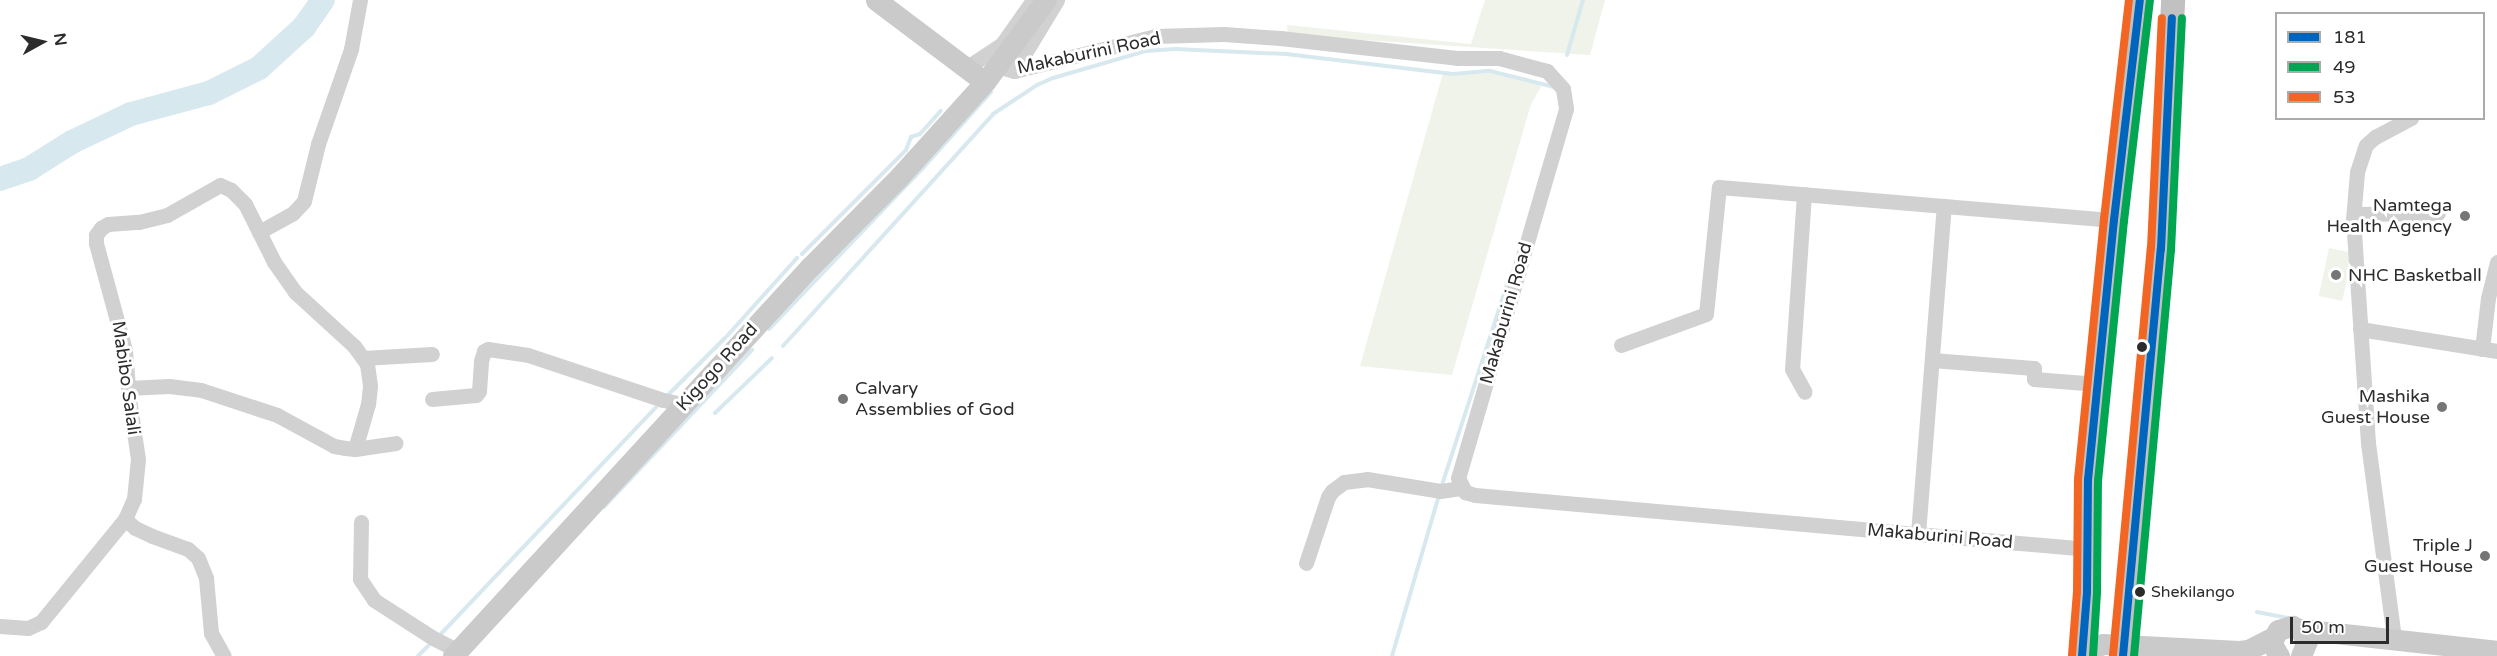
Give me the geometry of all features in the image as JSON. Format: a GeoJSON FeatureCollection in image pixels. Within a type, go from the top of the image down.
{"type":"FeatureCollection","features":[{"type":"Feature","properties":{"kind":"highway"},"geometry":{"type":"LineString","coordinates":[[2082,654],[2089,549],[2088,480],[2114,220],[2140,0]]}},
{"type":"Feature","properties":{"kind":"highway"},"geometry":{"type":"LineString","coordinates":[[2124,651],[2161,249],[2173,0]]}},
{"type":"Feature","properties":{"kind":"main road"},"geometry":{"type":"LineString","coordinates":[[876,0],[966,68],[998,73]]}},
{"type":"Feature","properties":{"kind":"main road","name":"Kigogo Road"},"geometry":{"type":"LineString","coordinates":[[456,654],[810,267],[998,73],[1046,0]]}},
{"type":"Feature","properties":{"kind":"main road"},"geometry":{"type":"LineString","coordinates":[[2082,654],[2103,644],[2124,651],[2246,653],[2276,647],[2285,626],[2497,651]]}},
{"type":"Feature","properties":{"kind":"main road"},"geometry":{"type":"LineString","coordinates":[[2299,628],[2307,641],[2301,656]]}},
{"type":"Feature","properties":{"kind":"street"},"geometry":{"type":"LineString","coordinates":[[259,232],[293,213],[304,201],[318,144],[351,49],[360,0]]}},
{"type":"Feature","properties":{"kind":"street"},"geometry":{"type":"LineString","coordinates":[[966,68],[1002,44],[1033,0]]}},
{"type":"Feature","properties":{"kind":"street"},"geometry":{"type":"LineString","coordinates":[[998,73],[1057,0]]}},
{"type":"Feature","properties":{"kind":"street","name":"Makaburini Road"},"geometry":{"type":"LineString","coordinates":[[998,73],[1155,36],[1224,34],[1456,58],[1500,58],[1547,71],[1563,89],[1565,113],[1458,478],[1461,488],[1475,495],[2089,549]]}},
{"type":"Feature","properties":{"kind":"street"},"geometry":{"type":"LineString","coordinates":[[2394,638],[2368,443],[2354,214],[2357,172],[2366,145],[2408,120]]}},
{"type":"Feature","properties":{"kind":"street","name":"Mabibo Salali"},"geometry":{"type":"LineString","coordinates":[[0,626],[28,628],[41,622],[125,519],[134,499],[138,459],[125,350],[96,243],[96,236],[101,228],[167,215],[220,185],[231,190],[245,204],[274,262],[295,292],[363,358]]}},
{"type":"Feature","properties":{"kind":"street"},"geometry":{"type":"LineString","coordinates":[[1621,345],[1706,314],[1719,187],[2114,220]]}},
{"type":"Feature","properties":{"kind":"street"},"geometry":{"type":"LineString","coordinates":[[1804,194],[1792,369],[1805,392]]}},
{"type":"Feature","properties":{"kind":"street"},"geometry":{"type":"LineString","coordinates":[[1918,534],[1944,206]]}},
{"type":"Feature","properties":{"kind":"street"},"geometry":{"type":"LineString","coordinates":[[2354,214],[2438,213]]}},
{"type":"Feature","properties":{"kind":"street"},"geometry":{"type":"LineString","coordinates":[[2360,329],[2489,350],[2488,298],[2497,262]]}},
{"type":"Feature","properties":{"kind":"street"},"geometry":{"type":"LineString","coordinates":[[432,399],[476,395],[479,392],[483,351],[488,349],[528,355],[663,400],[684,404]]}},
{"type":"Feature","properties":{"kind":"street"},"geometry":{"type":"LineString","coordinates":[[355,449],[370,386],[370,373],[363,358],[432,354]]}},
{"type":"Feature","properties":{"kind":"street"},"geometry":{"type":"LineString","coordinates":[[1932,360],[2034,368],[2034,379],[2098,384]]}},
{"type":"Feature","properties":{"kind":"street"},"geometry":{"type":"LineString","coordinates":[[128,388],[169,386],[201,390],[277,415],[334,446],[355,449],[396,443]]}},
{"type":"Feature","properties":{"kind":"street"},"geometry":{"type":"LineString","coordinates":[[1306,563],[1328,497],[1338,485],[1344,482],[1367,478],[1440,491],[1461,488]]}},
{"type":"Feature","properties":{"kind":"street"},"geometry":{"type":"LineString","coordinates":[[125,519],[135,528],[188,549],[198,558],[206,578],[211,633],[224,656]]}},
{"type":"Feature","properties":{"kind":"street"},"geometry":{"type":"LineString","coordinates":[[361,522],[360,579],[374,600],[456,654]]}},
{"type":"Feature","properties":{"kind":"shaded area"},"geometry":{"type":"Polygon","coordinates":[[[1485,0],[1605,0],[1590,55],[1288,35],[1287,25],[1471,44],[1485,0]]]}},
{"type":"Feature","properties":{"kind":"shaded area"},"geometry":{"type":"Polygon","coordinates":[[[1490,70],[1528,78],[1541,87],[1531,104],[1452,375],[1360,366],[1443,73],[1490,70]]]}},
{"type":"Feature","properties":{"kind":"shaded area","name":"NHC Basketball"},"geometry":{"type":"Polygon","coordinates":[[[2329,248],[2352,253],[2342,301],[2319,296],[2329,248]]]}},
{"type":"Feature","properties":{"kind":"waterway"},"geometry":{"type":"LineString","coordinates":[[0,179],[29,169],[72,142],[131,114],[209,93],[259,68],[304,27],[323,0]]}},
{"type":"Feature","properties":{"kind":"waterway"},"geometry":{"type":"LineString","coordinates":[[1567,55],[1583,0]]}},
{"type":"Feature","properties":{"kind":"waterway"},"geometry":{"type":"LineString","coordinates":[[783,346],[993,114],[1037,85],[1053,78],[1146,51],[1175,49],[1286,54],[1453,74],[1490,71],[1554,87]]}},
{"type":"Feature","properties":{"kind":"waterway"},"geometry":{"type":"LineString","coordinates":[[769,329],[923,168],[991,92]]}},
{"type":"Feature","properties":{"kind":"waterway"},"geometry":{"type":"LineString","coordinates":[[802,254],[906,150],[911,137],[920,134],[941,111]]}},
{"type":"Feature","properties":{"kind":"waterway"},"geometry":{"type":"LineString","coordinates":[[727,336],[797,258]]}},
{"type":"Feature","properties":{"kind":"waterway"},"geometry":{"type":"LineString","coordinates":[[1441,488],[1510,276]]}},
{"type":"Feature","properties":{"kind":"waterway"},"geometry":{"type":"LineString","coordinates":[[667,396],[725,338]]}},
{"type":"Feature","properties":{"kind":"waterway"},"geometry":{"type":"LineString","coordinates":[[604,507],[752,350]]}},
{"type":"Feature","properties":{"kind":"waterway"},"geometry":{"type":"LineString","coordinates":[[715,413],[772,358]]}},
{"type":"Feature","properties":{"kind":"waterway"},"geometry":{"type":"LineString","coordinates":[[438,637],[660,403]]}},
{"type":"Feature","properties":{"kind":"waterway"},"geometry":{"type":"LineString","coordinates":[[1392,656],[1439,495]]}},
{"type":"Feature","properties":{"kind":"waterway"},"geometry":{"type":"LineString","coordinates":[[2257,612],[2289,618]]}},
{"type":"Feature","properties":{"kind":"waterway"},"geometry":{"type":"LineString","coordinates":[[418,656],[428,646]]}},
{"type":"Feature","properties":{"kind":"transit line","name":"53"},"geometry":{"type":"LineString","coordinates":[[2072,655],[2077,592],[2078,479],[2129,0]]}},
{"type":"Feature","properties":{"kind":"transit line","name":"181"},"geometry":{"type":"LineString","coordinates":[[2082,656],[2087,592],[2088,480],[2114,220],[2140,0]]}},
{"type":"Feature","properties":{"kind":"transit line","name":"49"},"geometry":{"type":"LineString","coordinates":[[2093,656],[2097,592],[2098,481],[2124,221],[2150,1]]}},
{"type":"Feature","properties":{"kind":"transit line","name":"53"},"geometry":{"type":"LineString","coordinates":[[2113,655],[2151,248],[2162,18]]}},
{"type":"Feature","properties":{"kind":"transit line","name":"181"},"geometry":{"type":"LineString","coordinates":[[2123,656],[2161,249],[2172,18]]}},
{"type":"Feature","properties":{"kind":"transit line","name":"49"},"geometry":{"type":"LineString","coordinates":[[2134,656],[2171,250],[2182,18]]}},
{"type":"Feature","properties":{"kind":"place","name":"Namtega Health Agency"},"geometry":{"type":"Point","coordinates":[2465,216]}},
{"type":"Feature","properties":{"kind":"place","name":"NHC Basketball"},"geometry":{"type":"Point","coordinates":[2336,275]}},
{"type":"Feature","properties":{"kind":"place","name":"Calvary Assemblies of God"},"geometry":{"type":"Point","coordinates":[843,399]}},
{"type":"Feature","properties":{"kind":"place","name":"Mashika Guest House"},"geometry":{"type":"Point","coordinates":[2442,407]}},
{"type":"Feature","properties":{"kind":"place","name":"Triple J Guest House"},"geometry":{"type":"Point","coordinates":[2485,556]}},
{"type":"Feature","properties":{"kind":"place","name":"Shekilango"},"geometry":{"type":"Point","coordinates":[2140,592]}}]}
